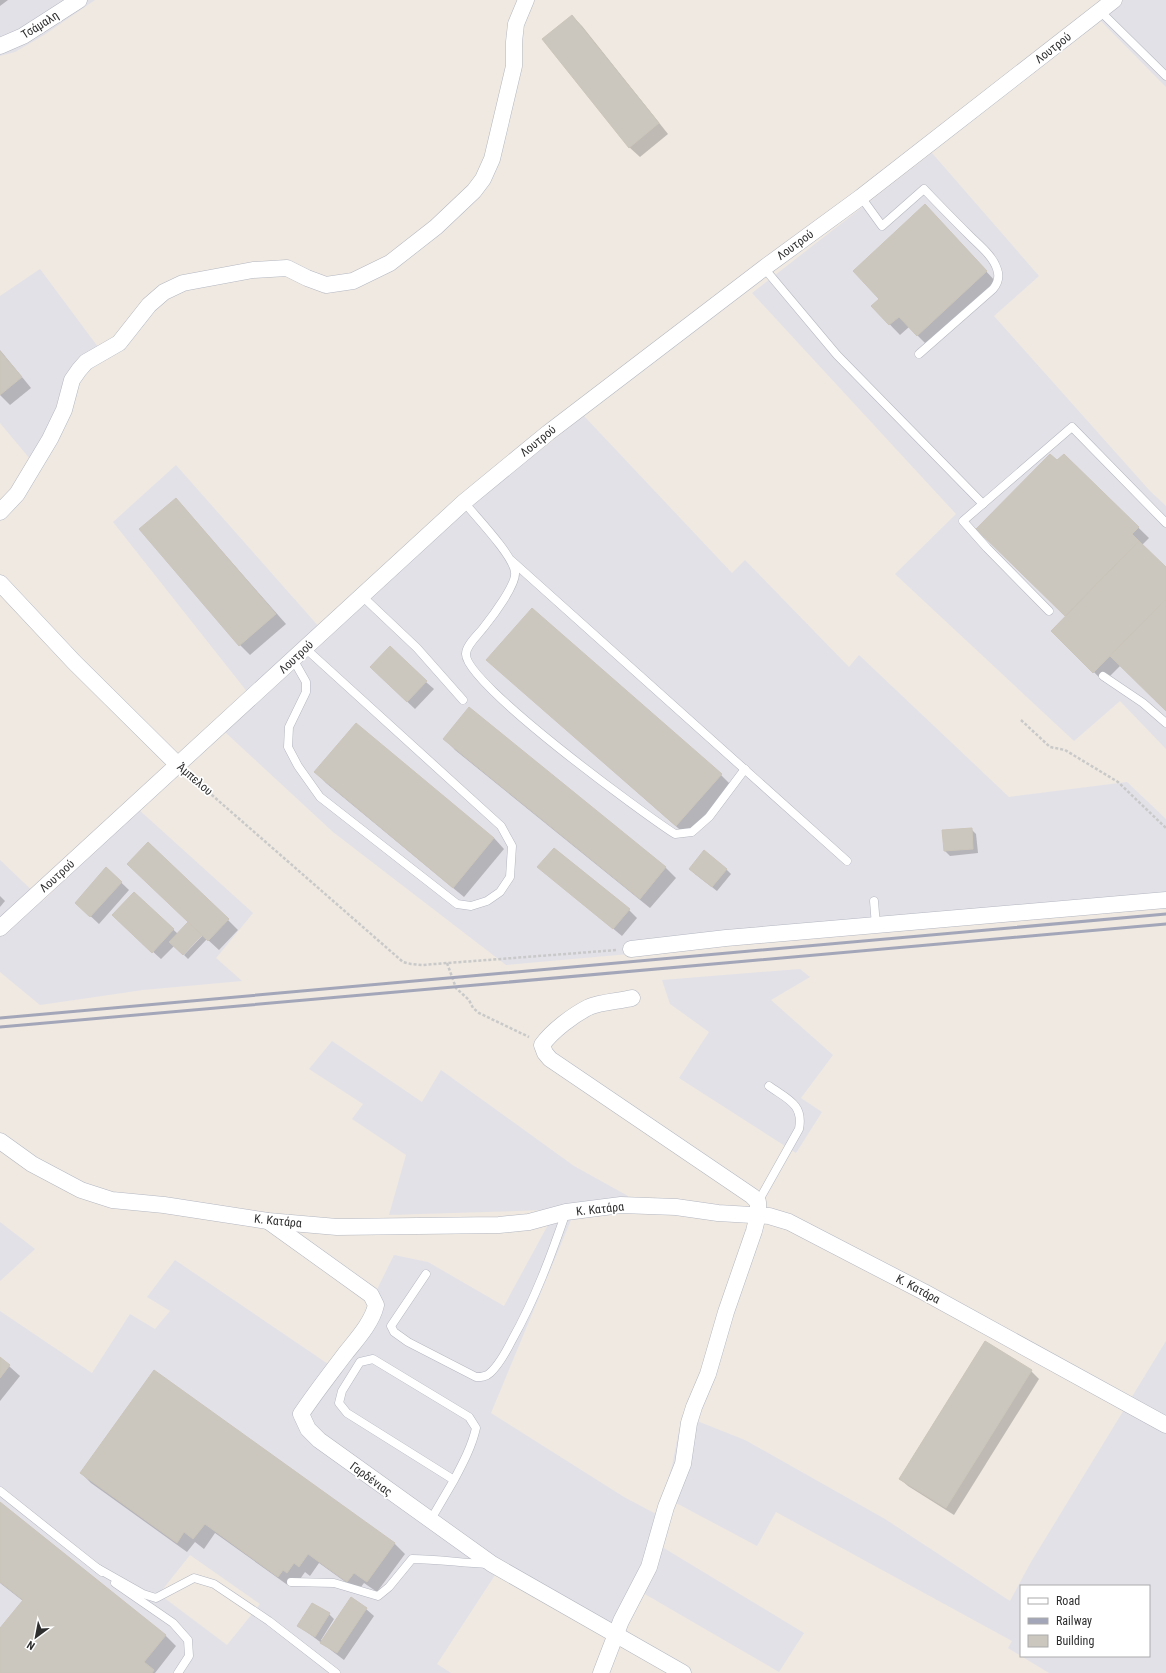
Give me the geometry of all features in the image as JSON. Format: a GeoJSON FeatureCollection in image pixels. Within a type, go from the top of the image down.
{"type":"FeatureCollection","features":[{"type":"Feature","properties":{"kind":"street","name":"Τσάμαλη"},"geometry":{"type":"LineString","coordinates":[[0,46],[23,36],[79,0]]}},
{"type":"Feature","properties":{"kind":"street"},"geometry":{"type":"LineString","coordinates":[[0,512],[17,494],[50,439],[64,410],[72,380],[79,370],[86,362],[119,343],[149,305],[164,292],[183,283],[253,270],[287,268],[326,285],[353,281],[390,264],[436,227],[474,191],[492,159],[514,66],[516,24],[526,0]]}},
{"type":"Feature","properties":{"kind":"street","name":"Λουτρού"},"geometry":{"type":"LineString","coordinates":[[0,928],[464,502],[548,433],[764,268],[861,197],[1114,0]]}},
{"type":"Feature","properties":{"kind":"street","name":"Άμπελου"},"geometry":{"type":"LineString","coordinates":[[0,583],[74,662],[178,765]]}},
{"type":"Feature","properties":{"kind":"street"},"geometry":{"type":"LineString","coordinates":[[631,949],[726,938],[1166,900]]}},
{"type":"Feature","properties":{"kind":"street"},"geometry":{"type":"LineString","coordinates":[[601,1673],[616,1634],[649,1567],[666,1507],[683,1464],[694,1406],[708,1374],[726,1312],[754,1231],[758,1209],[703,1162],[550,1059],[544,1053],[542,1045],[558,1028],[590,1007],[632,998]]}},
{"type":"Feature","properties":{"kind":"street","name":"Κ. Κατάρα"},"geometry":{"type":"LineString","coordinates":[[0,1141],[32,1164],[81,1190],[112,1200],[164,1205],[268,1221],[337,1227],[476,1226],[529,1222],[566,1212],[621,1205],[676,1207],[718,1212],[758,1209],[769,1216],[789,1222],[924,1292],[1166,1425]]}},
{"type":"Feature","properties":{"kind":"street","name":"Γαρδένιας"},"geometry":{"type":"LineString","coordinates":[[268,1221],[371,1295],[376,1305],[375,1312],[362,1332],[314,1394],[302,1414],[308,1430],[318,1440],[492,1564],[683,1673]]}},
{"type":"Feature","properties":{"kind":"lane"},"geometry":{"type":"LineString","coordinates":[[1100,11],[1166,76]]}},
{"type":"Feature","properties":{"kind":"lane"},"geometry":{"type":"LineString","coordinates":[[861,197],[882,226],[924,189],[979,245],[994,262],[998,270],[999,277],[997,284],[993,289],[919,354]]}},
{"type":"Feature","properties":{"kind":"lane"},"geometry":{"type":"LineString","coordinates":[[764,268],[837,354],[983,504]]}},
{"type":"Feature","properties":{"kind":"lane"},"geometry":{"type":"LineString","coordinates":[[1049,611],[987,548],[963,521],[1072,427],[1166,523]]}},
{"type":"Feature","properties":{"kind":"lane"},"geometry":{"type":"LineString","coordinates":[[464,502],[511,560],[847,861]]}},
{"type":"Feature","properties":{"kind":"lane"},"geometry":{"type":"LineString","coordinates":[[511,560],[516,573],[513,584],[488,623],[472,642],[466,653],[467,662],[480,677],[520,716],[596,777],[675,834],[692,832],[709,817],[745,769]]}},
{"type":"Feature","properties":{"kind":"lane"},"geometry":{"type":"LineString","coordinates":[[362,596],[417,648],[463,700]]}},
{"type":"Feature","properties":{"kind":"lane"},"geometry":{"type":"LineString","coordinates":[[293,659],[306,682],[306,692],[289,728],[288,747],[298,766],[320,796],[457,904],[471,906],[487,901],[500,892],[510,877],[512,846],[501,826],[305,648]]}},
{"type":"Feature","properties":{"kind":"lane"},"geometry":{"type":"LineString","coordinates":[[1103,676],[1143,703],[1166,723]]}},
{"type":"Feature","properties":{"kind":"lane"},"geometry":{"type":"LineString","coordinates":[[874,901],[876,926]]}},
{"type":"Feature","properties":{"kind":"lane"},"geometry":{"type":"LineString","coordinates":[[758,1209],[799,1129],[801,1118],[797,1107],[769,1086]]}},
{"type":"Feature","properties":{"kind":"lane"},"geometry":{"type":"LineString","coordinates":[[426,1274],[391,1326],[394,1332],[408,1342],[476,1377],[483,1377],[490,1373],[506,1350],[526,1314],[551,1256],[566,1212]]}},
{"type":"Feature","properties":{"kind":"lane"},"geometry":{"type":"LineString","coordinates":[[430,1521],[454,1480],[473,1442],[476,1428],[468,1417],[373,1359],[360,1362],[342,1391],[339,1403],[347,1412],[454,1480]]}},
{"type":"Feature","properties":{"kind":"lane"},"geometry":{"type":"LineString","coordinates":[[0,1491],[132,1596],[173,1623],[188,1640],[189,1656],[178,1673]]}},
{"type":"Feature","properties":{"kind":"lane"},"geometry":{"type":"LineString","coordinates":[[291,1582],[334,1583],[378,1596],[389,1587],[412,1559],[437,1559],[467,1563],[492,1564]]}},
{"type":"Feature","properties":{"kind":"lane"},"geometry":{"type":"LineString","coordinates":[[97,1568],[143,1594],[156,1598],[194,1578],[214,1584],[269,1621],[336,1673]]}},
{"type":"Feature","properties":{"kind":"path"},"geometry":{"type":"LineString","coordinates":[[1021,720],[1050,747],[1065,750],[1118,782],[1166,828]]}},
{"type":"Feature","properties":{"kind":"path","name":"Άμπελου"},"geometry":{"type":"LineString","coordinates":[[178,765],[403,962],[422,965],[447,963]]}},
{"type":"Feature","properties":{"kind":"path"},"geometry":{"type":"LineString","coordinates":[[542,1045],[524,1034],[478,1013],[473,1008],[469,1000],[456,988],[447,963],[631,949]]}},
{"type":"Feature","properties":{"kind":"shaded area"},"geometry":{"type":"Polygon","coordinates":[[[0,0],[95,0],[44,35],[15,52],[0,56],[0,0]]]}},
{"type":"Feature","properties":{"kind":"shaded area"},"geometry":{"type":"Polygon","coordinates":[[[1123,0],[1166,0],[1166,87],[1099,19],[1123,0]]]}},
{"type":"Feature","properties":{"kind":"shaded area"},"geometry":{"type":"Polygon","coordinates":[[[932,153],[1039,276],[994,316],[1150,491],[1166,506],[1166,749],[1120,701],[1074,741],[895,574],[956,514],[752,293],[932,153]]]}},
{"type":"Feature","properties":{"kind":"shaded area"},"geometry":{"type":"Polygon","coordinates":[[[40,269],[98,347],[64,381],[51,422],[31,460],[0,423],[0,296],[40,269]]]}},
{"type":"Feature","properties":{"kind":"shaded area"},"geometry":{"type":"Polygon","coordinates":[[[584,416],[732,573],[745,560],[849,667],[859,655],[1009,797],[1127,782],[1166,819],[1166,906],[506,965],[333,832],[225,732],[256,703],[113,522],[176,465],[328,637],[481,497],[584,416]]]}},
{"type":"Feature","properties":{"kind":"shaded area"},"geometry":{"type":"Polygon","coordinates":[[[138,809],[253,913],[216,958],[242,981],[143,990],[40,1005],[0,972],[0,860],[43,901],[138,809]]]}},
{"type":"Feature","properties":{"kind":"shaded area"},"geometry":{"type":"Polygon","coordinates":[[[800,969],[810,977],[771,1000],[833,1055],[801,1098],[822,1112],[796,1153],[679,1078],[709,1032],[670,1004],[662,980],[800,969]]]}},
{"type":"Feature","properties":{"kind":"shaded area"},"geometry":{"type":"Polygon","coordinates":[[[332,1041],[422,1102],[441,1070],[574,1166],[628,1196],[625,1212],[571,1220],[491,1413],[624,1497],[656,1514],[649,1539],[804,1633],[779,1672],[631,1586],[608,1638],[497,1572],[437,1664],[451,1673],[0,1673],[0,1311],[92,1373],[130,1314],[155,1329],[170,1311],[147,1297],[175,1260],[331,1366],[357,1330],[394,1255],[428,1262],[504,1306],[549,1223],[546,1210],[389,1215],[406,1155],[352,1119],[363,1104],[309,1069],[332,1041]],[[190,1555],[159,1594],[227,1645],[260,1604],[190,1555]]]}},
{"type":"Feature","properties":{"kind":"shaded area"},"geometry":{"type":"Polygon","coordinates":[[[0,1222],[35,1249],[0,1281],[0,1222]]]}},
{"type":"Feature","properties":{"kind":"shaded area"},"geometry":{"type":"Polygon","coordinates":[[[1166,1341],[1166,1673],[1049,1673],[1023,1657],[1150,1657],[1150,1585],[1020,1585],[1020,1655],[1008,1648],[1012,1641],[776,1512],[757,1546],[663,1496],[672,1466],[682,1415],[745,1440],[885,1519],[1010,1601],[1031,1562],[1166,1341]]]}},
{"type":"Feature","properties":{"kind":"building"},"geometry":{"type":"Polygon","coordinates":[[[572,15],[659,123],[629,148],[542,39],[572,15]]]}},
{"type":"Feature","properties":{"kind":"building"},"geometry":{"type":"Polygon","coordinates":[[[925,204],[987,271],[917,336],[899,317],[889,325],[871,306],[879,299],[853,271],[925,204]]]}},
{"type":"Feature","properties":{"kind":"building"},"geometry":{"type":"Polygon","coordinates":[[[0,351],[22,377],[0,395],[0,351]]]}},
{"type":"Feature","properties":{"kind":"building"},"geometry":{"type":"Polygon","coordinates":[[[1050,454],[1057,460],[1064,454],[1139,527],[1132,534],[1139,541],[1065,616],[976,529],[1050,454]]]}},
{"type":"Feature","properties":{"kind":"building"},"geometry":{"type":"Polygon","coordinates":[[[176,498],[276,614],[239,646],[139,529],[176,498]]]}},
{"type":"Feature","properties":{"kind":"building"},"geometry":{"type":"Polygon","coordinates":[[[1139,541],[1166,567],[1166,599],[1093,673],[1051,631],[1139,541]]]}},
{"type":"Feature","properties":{"kind":"building"},"geometry":{"type":"Polygon","coordinates":[[[1166,599],[1166,711],[1110,656],[1166,599]]]}},
{"type":"Feature","properties":{"kind":"building"},"geometry":{"type":"Polygon","coordinates":[[[532,608],[722,774],[676,826],[486,660],[532,608]]]}},
{"type":"Feature","properties":{"kind":"building"},"geometry":{"type":"Polygon","coordinates":[[[390,646],[427,681],[407,702],[370,667],[390,646]]]}},
{"type":"Feature","properties":{"kind":"building"},"geometry":{"type":"Polygon","coordinates":[[[469,707],[666,867],[640,899],[443,739],[469,707]]]}},
{"type":"Feature","properties":{"kind":"building"},"geometry":{"type":"Polygon","coordinates":[[[356,723],[494,838],[453,888],[314,772],[356,723]]]}},
{"type":"Feature","properties":{"kind":"building"},"geometry":{"type":"Polygon","coordinates":[[[972,828],[973,849],[944,851],[942,830],[972,828]]]}},
{"type":"Feature","properties":{"kind":"building"},"geometry":{"type":"Polygon","coordinates":[[[148,842],[229,919],[208,941],[127,864],[148,842]]]}},
{"type":"Feature","properties":{"kind":"building"},"geometry":{"type":"Polygon","coordinates":[[[554,848],[630,909],[613,929],[537,867],[554,848]]]}},
{"type":"Feature","properties":{"kind":"building"},"geometry":{"type":"Polygon","coordinates":[[[704,850],[727,869],[712,887],[689,869],[704,850]]]}},
{"type":"Feature","properties":{"kind":"building"},"geometry":{"type":"Polygon","coordinates":[[[106,867],[122,882],[90,917],[75,903],[106,867]]]}},
{"type":"Feature","properties":{"kind":"building"},"geometry":{"type":"Polygon","coordinates":[[[134,892],[174,929],[152,953],[112,915],[134,892]]]}},
{"type":"Feature","properties":{"kind":"building"},"geometry":{"type":"Polygon","coordinates":[[[188,922],[202,935],[183,955],[169,942],[188,922]]]}},
{"type":"Feature","properties":{"kind":"building"},"geometry":{"type":"Polygon","coordinates":[[[985,1341],[1032,1370],[946,1508],[899,1479],[985,1341]]]}},
{"type":"Feature","properties":{"kind":"building"},"geometry":{"type":"Polygon","coordinates":[[[0,1357],[10,1365],[0,1378],[0,1357]]]}},
{"type":"Feature","properties":{"kind":"building"},"geometry":{"type":"Polygon","coordinates":[[[154,1370],[395,1543],[367,1582],[354,1573],[347,1582],[308,1554],[299,1567],[294,1563],[287,1573],[283,1570],[278,1577],[205,1524],[193,1539],[184,1532],[177,1543],[80,1473],[154,1370]]]}},
{"type":"Feature","properties":{"kind":"building"},"geometry":{"type":"Polygon","coordinates":[[[0,1502],[166,1635],[144,1662],[154,1670],[152,1673],[0,1673],[0,1628],[23,1600],[0,1582],[0,1502]]]}},
{"type":"Feature","properties":{"kind":"building"},"geometry":{"type":"Polygon","coordinates":[[[351,1597],[367,1608],[337,1653],[320,1643],[351,1597]]]}},
{"type":"Feature","properties":{"kind":"building"},"geometry":{"type":"Polygon","coordinates":[[[312,1603],[330,1613],[315,1637],[297,1626],[312,1603]]]}},
{"type":"Feature","properties":{"kind":"railway"},"geometry":{"type":"LineString","coordinates":[[0,1018],[1166,914]]}},
{"type":"Feature","properties":{"kind":"railway"},"geometry":{"type":"LineString","coordinates":[[0,1027],[1166,924]]}}]}
